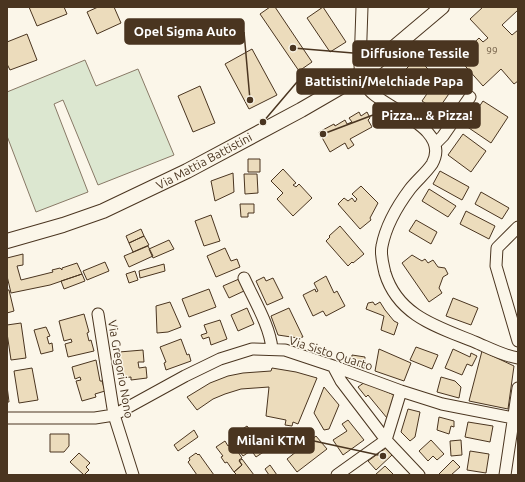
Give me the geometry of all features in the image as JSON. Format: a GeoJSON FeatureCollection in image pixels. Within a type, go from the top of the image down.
{"type":"FeatureCollection","features":[{"type":"Feature","properties":{"kind":"main road","name":"Via Mattia Battistini"},"geometry":{"type":"LineString","coordinates":[[7,240],[85,218],[148,190],[321,99],[360,74],[400,43],[442,7]]}},
{"type":"Feature","properties":{"kind":"street"},"geometry":{"type":"LineString","coordinates":[[362,7],[360,74],[370,92],[420,126],[431,136],[436,150],[434,159],[397,207],[384,238],[381,254],[386,277],[398,298],[412,314],[418,318],[481,345],[518,358]]}},
{"type":"Feature","properties":{"kind":"street"},"geometry":{"type":"LineString","coordinates":[[435,144],[443,136],[470,97]]}},
{"type":"Feature","properties":{"kind":"street"},"geometry":{"type":"LineString","coordinates":[[518,227],[497,248],[496,266],[518,341]]}},
{"type":"Feature","properties":{"kind":"street"},"geometry":{"type":"LineString","coordinates":[[244,278],[268,329],[272,349]]}},
{"type":"Feature","properties":{"kind":"street","name":"Via Gregorio Nono"},"geometry":{"type":"LineString","coordinates":[[98,314],[114,415],[133,475]]}},
{"type":"Feature","properties":{"kind":"street","name":"Via Sisto Quarto"},"geometry":{"type":"LineString","coordinates":[[7,418],[95,418],[114,415],[185,376],[220,359],[252,349],[286,350],[442,404],[513,418]]}},
{"type":"Feature","properties":{"kind":"street"},"geometry":{"type":"LineString","coordinates":[[333,366],[341,381],[386,440],[418,475]]}},
{"type":"Feature","properties":{"kind":"street"},"geometry":{"type":"LineString","coordinates":[[505,475],[518,388]]}},
{"type":"Feature","properties":{"kind":"street"},"geometry":{"type":"LineString","coordinates":[[337,475],[386,440],[401,391]]}},
{"type":"Feature","properties":{"kind":"green space"},"geometry":{"type":"Polygon","coordinates":[[[85,60],[96,86],[138,69],[174,155],[98,185],[63,100],[54,104],[88,192],[36,212],[7,136],[7,92],[85,60]]]}},
{"type":"Feature","properties":{"kind":"building"},"geometry":{"type":"Polygon","coordinates":[[[29,7],[64,7],[67,14],[37,26],[29,7]]]}},
{"type":"Feature","properties":{"kind":"building"},"geometry":{"type":"Polygon","coordinates":[[[98,7],[114,7],[121,23],[97,34],[87,12],[98,7]]]}},
{"type":"Feature","properties":{"kind":"building"},"geometry":{"type":"Polygon","coordinates":[[[270,7],[275,7],[312,62],[299,71],[260,14],[270,7]]]}},
{"type":"Feature","properties":{"kind":"building"},"geometry":{"type":"Polygon","coordinates":[[[323,7],[346,42],[330,52],[307,18],[323,7]]]}},
{"type":"Feature","properties":{"kind":"building"},"geometry":{"type":"Polygon","coordinates":[[[483,7],[518,7],[518,10],[502,25],[512,35],[518,30],[518,81],[514,84],[501,69],[483,86],[458,58],[479,38],[483,42],[488,38],[470,19],[483,7]]]}},
{"type":"Feature","properties":{"kind":"building"},"geometry":{"type":"Polygon","coordinates":[[[27,34],[37,60],[10,70],[7,64],[7,42],[27,34]]]}},
{"type":"Feature","properties":{"kind":"building"},"geometry":{"type":"Polygon","coordinates":[[[252,49],[277,95],[249,109],[225,64],[252,49]]]}},
{"type":"Feature","properties":{"kind":"building"},"geometry":{"type":"Polygon","coordinates":[[[417,58],[429,70],[408,92],[395,80],[417,58]]]}},
{"type":"Feature","properties":{"kind":"building"},"geometry":{"type":"Polygon","coordinates":[[[440,75],[455,85],[437,111],[422,101],[440,75]]]}},
{"type":"Feature","properties":{"kind":"building"},"geometry":{"type":"Polygon","coordinates":[[[200,86],[215,123],[193,132],[178,96],[200,86]]]}},
{"type":"Feature","properties":{"kind":"building"},"geometry":{"type":"Polygon","coordinates":[[[483,101],[508,117],[491,143],[466,126],[483,101]]]}},
{"type":"Feature","properties":{"kind":"building"},"geometry":{"type":"Polygon","coordinates":[[[359,112],[361,116],[367,112],[370,118],[368,120],[372,127],[350,139],[354,145],[348,149],[345,143],[330,152],[319,132],[334,124],[335,126],[345,120],[347,124],[352,122],[349,118],[359,112]]]}},
{"type":"Feature","properties":{"kind":"building"},"geometry":{"type":"Polygon","coordinates":[[[463,134],[486,151],[471,172],[448,155],[463,134]]]}},
{"type":"Feature","properties":{"kind":"building"},"geometry":{"type":"Polygon","coordinates":[[[248,159],[260,159],[260,172],[248,172],[248,159]]]}},
{"type":"Feature","properties":{"kind":"building"},"geometry":{"type":"Polygon","coordinates":[[[283,169],[296,183],[293,185],[296,187],[299,184],[312,198],[293,216],[277,199],[283,193],[271,181],[283,169]]]}},
{"type":"Feature","properties":{"kind":"building"},"geometry":{"type":"Polygon","coordinates":[[[440,171],[469,187],[462,200],[433,184],[440,171]]]}},
{"type":"Feature","properties":{"kind":"building"},"geometry":{"type":"Polygon","coordinates":[[[233,173],[234,192],[215,201],[211,181],[233,173]]]}},
{"type":"Feature","properties":{"kind":"building"},"geometry":{"type":"Polygon","coordinates":[[[244,174],[257,174],[258,193],[245,194],[244,174]]]}},
{"type":"Feature","properties":{"kind":"building"},"geometry":{"type":"Polygon","coordinates":[[[361,186],[378,203],[370,218],[371,220],[360,229],[338,204],[344,198],[348,201],[352,198],[355,202],[357,199],[352,194],[361,186]]]}},
{"type":"Feature","properties":{"kind":"building"},"geometry":{"type":"Polygon","coordinates":[[[429,189],[456,206],[448,217],[422,201],[429,189]]]}},
{"type":"Feature","properties":{"kind":"building"},"geometry":{"type":"Polygon","coordinates":[[[481,192],[509,208],[502,219],[475,204],[481,192]]]}},
{"type":"Feature","properties":{"kind":"building"},"geometry":{"type":"Polygon","coordinates":[[[240,204],[254,204],[254,213],[248,213],[248,217],[241,217],[240,204]]]}},
{"type":"Feature","properties":{"kind":"building"},"geometry":{"type":"Polygon","coordinates":[[[466,211],[495,226],[489,239],[460,224],[466,211]]]}},
{"type":"Feature","properties":{"kind":"building"},"geometry":{"type":"Polygon","coordinates":[[[211,215],[220,241],[204,246],[195,221],[211,215]]]}},
{"type":"Feature","properties":{"kind":"building"},"geometry":{"type":"Polygon","coordinates":[[[416,220],[437,232],[431,244],[409,231],[416,220]]]}},
{"type":"Feature","properties":{"kind":"building"},"geometry":{"type":"Polygon","coordinates":[[[340,226],[364,254],[348,266],[326,241],[330,237],[329,236],[340,226]]]}},
{"type":"Feature","properties":{"kind":"building"},"geometry":{"type":"Polygon","coordinates":[[[141,229],[144,236],[129,243],[126,236],[141,229]]]}},
{"type":"Feature","properties":{"kind":"building"},"geometry":{"type":"Polygon","coordinates":[[[144,236],[149,245],[133,252],[129,243],[144,236]]]}},
{"type":"Feature","properties":{"kind":"building"},"geometry":{"type":"Polygon","coordinates":[[[169,240],[174,249],[153,258],[149,249],[169,240]]]}},
{"type":"Feature","properties":{"kind":"building"},"geometry":{"type":"Polygon","coordinates":[[[148,246],[153,256],[129,267],[124,256],[148,246]]]}},
{"type":"Feature","properties":{"kind":"building"},"geometry":{"type":"Polygon","coordinates":[[[225,248],[231,261],[237,259],[240,267],[216,277],[207,256],[225,248]]]}},
{"type":"Feature","properties":{"kind":"building"},"geometry":{"type":"Polygon","coordinates":[[[23,254],[23,265],[17,266],[21,280],[53,272],[52,270],[60,268],[62,270],[62,268],[77,263],[82,274],[50,285],[11,293],[7,276],[7,258],[23,254]]]}},
{"type":"Feature","properties":{"kind":"building"},"geometry":{"type":"Polygon","coordinates":[[[412,255],[422,261],[425,259],[428,263],[433,260],[438,267],[445,268],[448,274],[443,277],[439,288],[442,293],[429,302],[402,263],[412,255]]]}},
{"type":"Feature","properties":{"kind":"building"},"geometry":{"type":"Polygon","coordinates":[[[105,262],[109,271],[87,280],[83,271],[105,262]]]}},
{"type":"Feature","properties":{"kind":"building"},"geometry":{"type":"Polygon","coordinates":[[[164,264],[165,271],[140,278],[139,271],[164,264]]]}},
{"type":"Feature","properties":{"kind":"building"},"geometry":{"type":"Polygon","coordinates":[[[135,271],[138,280],[129,283],[126,274],[135,271]]]}},
{"type":"Feature","properties":{"kind":"building"},"geometry":{"type":"Polygon","coordinates":[[[82,274],[85,281],[64,289],[61,281],[82,274]]]}},
{"type":"Feature","properties":{"kind":"building"},"geometry":{"type":"Polygon","coordinates":[[[326,276],[334,293],[337,291],[345,306],[326,316],[323,311],[313,316],[303,295],[315,289],[316,292],[318,291],[314,283],[326,276]]]}},
{"type":"Feature","properties":{"kind":"building"},"geometry":{"type":"Polygon","coordinates":[[[264,277],[266,281],[273,278],[283,298],[267,305],[256,281],[264,277]]]}},
{"type":"Feature","properties":{"kind":"building"},"geometry":{"type":"Polygon","coordinates":[[[239,279],[244,291],[229,298],[223,286],[239,279]]]}},
{"type":"Feature","properties":{"kind":"building"},"geometry":{"type":"Polygon","coordinates":[[[209,289],[216,307],[189,317],[182,299],[209,289]]]}},
{"type":"Feature","properties":{"kind":"building"},"geometry":{"type":"Polygon","coordinates":[[[7,290],[9,290],[14,311],[7,313],[7,290]]]}},
{"type":"Feature","properties":{"kind":"building"},"geometry":{"type":"Polygon","coordinates":[[[453,298],[478,308],[471,325],[446,316],[453,298]]]}},
{"type":"Feature","properties":{"kind":"building"},"geometry":{"type":"Polygon","coordinates":[[[170,302],[181,327],[168,332],[157,333],[156,306],[170,302]]]}},
{"type":"Feature","properties":{"kind":"building"},"geometry":{"type":"Polygon","coordinates":[[[373,302],[375,305],[380,302],[394,321],[398,323],[394,335],[381,330],[384,316],[366,309],[368,303],[373,302]]]}},
{"type":"Feature","properties":{"kind":"building"},"geometry":{"type":"Polygon","coordinates":[[[247,308],[254,324],[238,331],[231,315],[247,308]]]}},
{"type":"Feature","properties":{"kind":"building"},"geometry":{"type":"Polygon","coordinates":[[[289,308],[303,337],[298,338],[278,335],[271,316],[289,308]]]}},
{"type":"Feature","properties":{"kind":"building"},"geometry":{"type":"Polygon","coordinates":[[[84,314],[89,332],[87,333],[89,341],[91,340],[94,351],[68,357],[65,344],[72,342],[71,339],[64,341],[59,321],[84,314]]]}},
{"type":"Feature","properties":{"kind":"building"},"geometry":{"type":"Polygon","coordinates":[[[220,320],[227,339],[211,345],[209,337],[203,339],[201,335],[207,333],[204,325],[220,320]]]}},
{"type":"Feature","properties":{"kind":"building"},"geometry":{"type":"Polygon","coordinates":[[[21,323],[26,358],[11,360],[7,325],[21,323]]]}},
{"type":"Feature","properties":{"kind":"building"},"geometry":{"type":"Polygon","coordinates":[[[46,327],[50,336],[47,337],[49,344],[52,343],[53,351],[41,354],[34,330],[46,327]]]}},
{"type":"Feature","properties":{"kind":"building"},"geometry":{"type":"Polygon","coordinates":[[[181,339],[191,361],[166,370],[164,363],[166,362],[160,347],[181,339]]]}},
{"type":"Feature","properties":{"kind":"building"},"geometry":{"type":"Polygon","coordinates":[[[416,347],[438,355],[432,369],[410,360],[416,347]]]}},
{"type":"Feature","properties":{"kind":"building"},"geometry":{"type":"Polygon","coordinates":[[[379,349],[411,363],[404,381],[375,371],[379,349]]]}},
{"type":"Feature","properties":{"kind":"building"},"geometry":{"type":"Polygon","coordinates":[[[453,349],[470,357],[471,353],[477,356],[472,366],[467,364],[462,375],[445,368],[453,349]]]}},
{"type":"Feature","properties":{"kind":"building"},"geometry":{"type":"Polygon","coordinates":[[[143,350],[144,362],[138,362],[139,368],[146,367],[147,378],[131,380],[131,377],[122,378],[119,352],[143,350]]]}},
{"type":"Feature","properties":{"kind":"building"},"geometry":{"type":"Polygon","coordinates":[[[482,351],[514,366],[508,409],[469,401],[482,351]]]}},
{"type":"Feature","properties":{"kind":"building"},"geometry":{"type":"Polygon","coordinates":[[[352,355],[365,357],[364,367],[351,365],[352,355]]]}},
{"type":"Feature","properties":{"kind":"building"},"geometry":{"type":"Polygon","coordinates":[[[96,360],[100,381],[102,381],[105,391],[95,394],[96,397],[82,401],[76,381],[81,380],[80,377],[75,379],[72,367],[96,360]]]}},
{"type":"Feature","properties":{"kind":"building"},"geometry":{"type":"Polygon","coordinates":[[[32,368],[38,400],[19,403],[14,371],[32,368]]]}},
{"type":"Feature","properties":{"kind":"building"},"geometry":{"type":"Polygon","coordinates":[[[272,368],[296,372],[317,378],[298,424],[293,422],[292,426],[285,425],[286,420],[266,416],[269,387],[241,389],[225,394],[213,399],[197,410],[187,397],[210,383],[228,376],[243,373],[271,371],[272,368]]]}},
{"type":"Feature","properties":{"kind":"building"},"geometry":{"type":"Polygon","coordinates":[[[441,377],[455,381],[461,387],[459,398],[437,392],[441,377]]]}},
{"type":"Feature","properties":{"kind":"building"},"geometry":{"type":"Polygon","coordinates":[[[365,382],[394,395],[390,415],[387,418],[368,395],[366,397],[358,387],[365,382]]]}},
{"type":"Feature","properties":{"kind":"building"},"geometry":{"type":"Polygon","coordinates":[[[7,386],[9,402],[7,402],[7,386]]]}},
{"type":"Feature","properties":{"kind":"building"},"geometry":{"type":"Polygon","coordinates":[[[324,387],[339,405],[329,429],[324,430],[314,413],[324,387]]]}},
{"type":"Feature","properties":{"kind":"building"},"geometry":{"type":"Polygon","coordinates":[[[408,409],[420,412],[415,437],[410,441],[401,432],[408,409]]]}},
{"type":"Feature","properties":{"kind":"building"},"geometry":{"type":"Polygon","coordinates":[[[439,417],[454,421],[454,427],[451,426],[449,434],[437,430],[439,417]]]}},
{"type":"Feature","properties":{"kind":"building"},"geometry":{"type":"Polygon","coordinates":[[[348,420],[364,440],[343,455],[333,440],[347,431],[342,424],[348,420]]]}},
{"type":"Feature","properties":{"kind":"building"},"geometry":{"type":"Polygon","coordinates":[[[468,422],[493,426],[490,442],[465,437],[468,422]]]}},
{"type":"Feature","properties":{"kind":"building"},"geometry":{"type":"Polygon","coordinates":[[[247,426],[251,431],[254,429],[264,443],[261,445],[265,451],[256,457],[249,447],[247,448],[243,442],[245,441],[238,432],[247,426]]]}},
{"type":"Feature","properties":{"kind":"building"},"geometry":{"type":"Polygon","coordinates":[[[194,430],[198,437],[178,451],[174,445],[194,430]]]}},
{"type":"Feature","properties":{"kind":"building"},"geometry":{"type":"Polygon","coordinates":[[[50,434],[69,434],[69,446],[64,452],[50,452],[50,434]]]}},
{"type":"Feature","properties":{"kind":"building"},"geometry":{"type":"Polygon","coordinates":[[[316,436],[327,449],[297,472],[287,459],[316,436]]]}},
{"type":"Feature","properties":{"kind":"building"},"geometry":{"type":"Polygon","coordinates":[[[240,440],[249,452],[243,456],[234,444],[240,440]]]}},
{"type":"Feature","properties":{"kind":"building"},"geometry":{"type":"Polygon","coordinates":[[[431,440],[444,454],[437,460],[433,456],[428,461],[419,451],[431,440]]]}},
{"type":"Feature","properties":{"kind":"building"},"geometry":{"type":"Polygon","coordinates":[[[461,440],[462,455],[451,456],[450,441],[461,440]]]}},
{"type":"Feature","properties":{"kind":"building"},"geometry":{"type":"Polygon","coordinates":[[[225,441],[228,446],[232,443],[242,458],[239,460],[242,465],[234,472],[227,462],[225,463],[221,457],[223,456],[216,447],[225,441]]]}},
{"type":"Feature","properties":{"kind":"building"},"geometry":{"type":"Polygon","coordinates":[[[386,448],[392,455],[376,470],[368,461],[386,448]]]}},
{"type":"Feature","properties":{"kind":"building"},"geometry":{"type":"Polygon","coordinates":[[[470,451],[489,454],[486,473],[467,470],[470,451]]]}},
{"type":"Feature","properties":{"kind":"building"},"geometry":{"type":"Polygon","coordinates":[[[79,453],[90,463],[86,467],[89,470],[84,475],[70,462],[79,453]]]}},
{"type":"Feature","properties":{"kind":"building"},"geometry":{"type":"Polygon","coordinates":[[[196,453],[198,455],[199,454],[214,475],[197,475],[188,462],[190,460],[189,458],[196,453]]]}},
{"type":"Feature","properties":{"kind":"building"},"geometry":{"type":"Polygon","coordinates":[[[242,459],[254,475],[237,475],[234,472],[242,465],[239,461],[242,459]]]}},
{"type":"Feature","properties":{"kind":"building"},"geometry":{"type":"Polygon","coordinates":[[[453,460],[460,467],[451,475],[440,475],[439,474],[453,460]]]}},
{"type":"Feature","properties":{"kind":"building"},"geometry":{"type":"Polygon","coordinates":[[[270,465],[277,475],[269,475],[265,469],[270,465]]]}},
{"type":"Feature","properties":{"kind":"building"},"geometry":{"type":"Polygon","coordinates":[[[385,466],[394,475],[375,475],[385,466]]]}},
{"type":"Feature","properties":{"kind":"place","name":"Diffusione Tessile"},"geometry":{"type":"Point","coordinates":[293,48]}},
{"type":"Feature","properties":{"kind":"place","name":"Opel Sigma Auto"},"geometry":{"type":"Point","coordinates":[250,100]}},
{"type":"Feature","properties":{"kind":"place","name":"Battistini/Melchiade Papa"},"geometry":{"type":"Point","coordinates":[263,122]}},
{"type":"Feature","properties":{"kind":"place","name":"Pizza... & Pizza!"},"geometry":{"type":"Point","coordinates":[323,134]}},
{"type":"Feature","properties":{"kind":"place","name":"Milani KTM"},"geometry":{"type":"Point","coordinates":[383,456]}}]}
